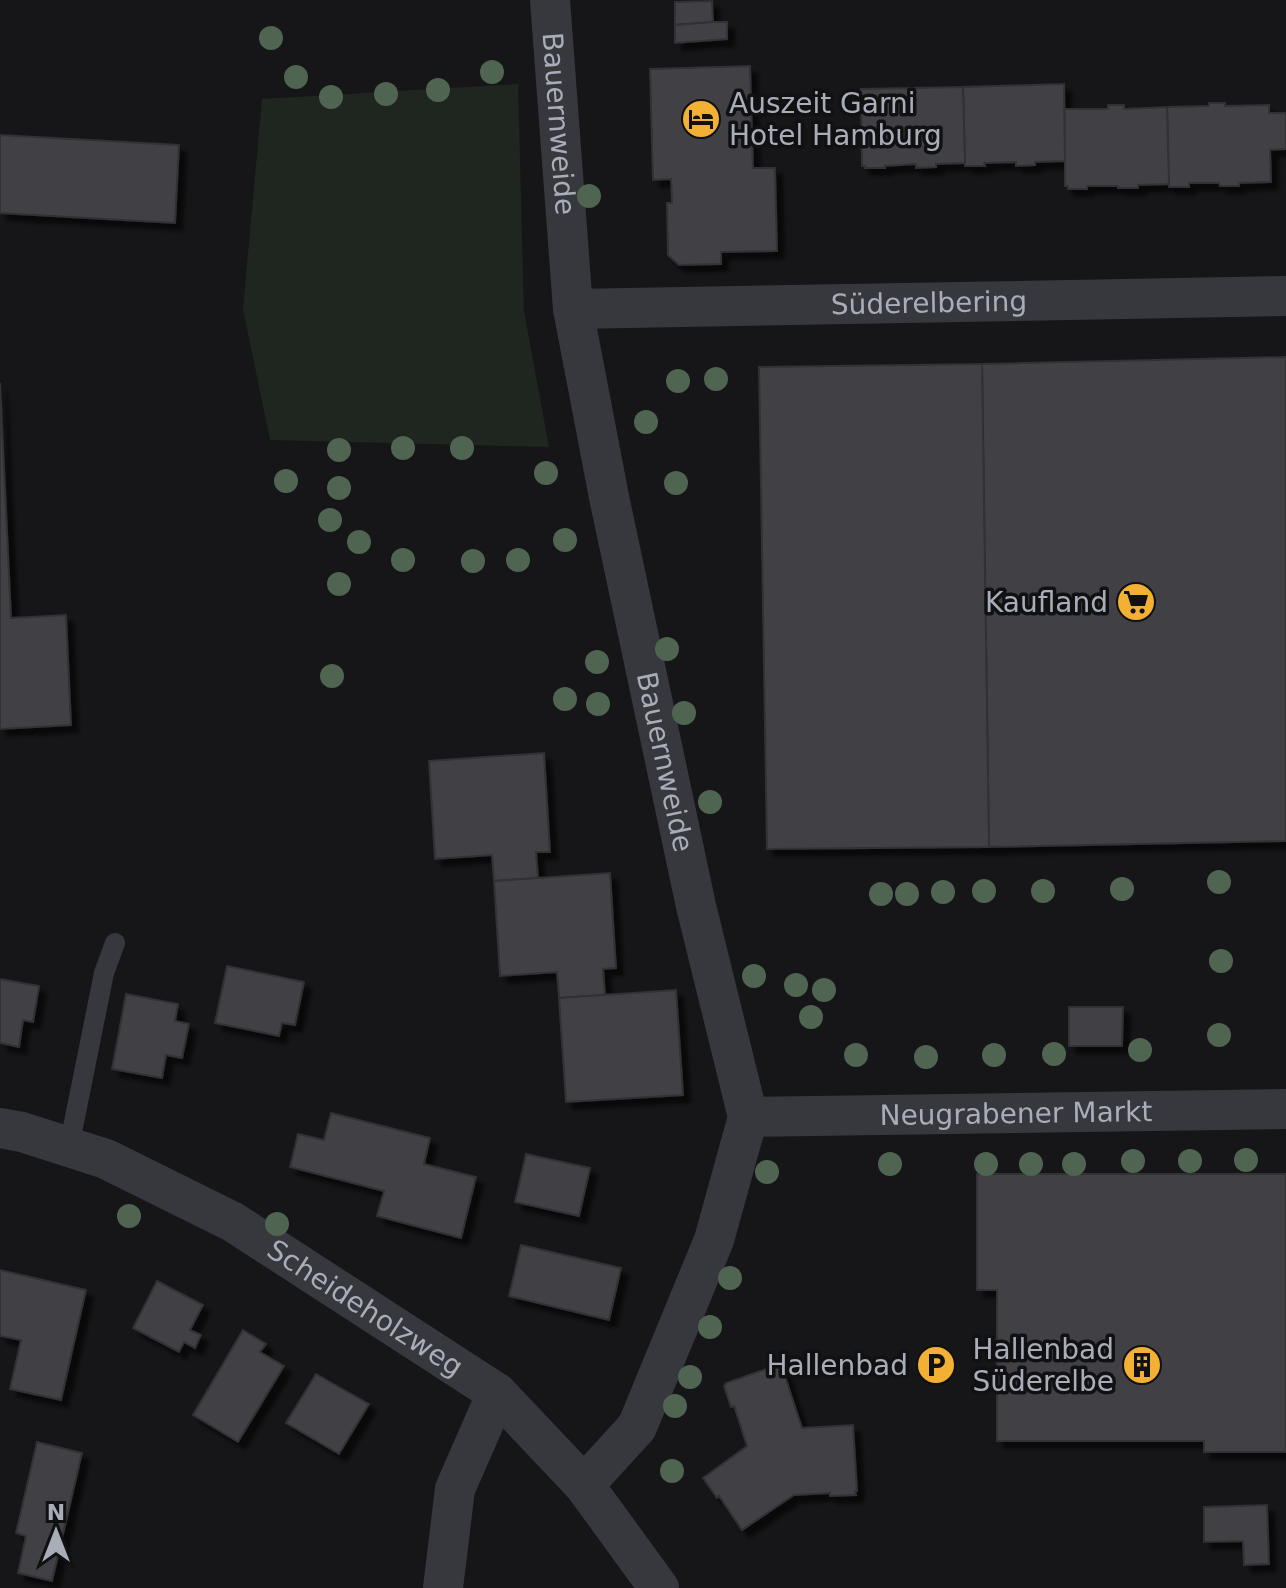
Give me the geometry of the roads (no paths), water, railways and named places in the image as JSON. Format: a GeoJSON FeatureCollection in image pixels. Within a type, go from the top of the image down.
{"type":"FeatureCollection","features":[{"type":"Feature","properties":{"kind":"street","name":"Bauernweide"},"geometry":{"type":"LineString","coordinates":[[550,0],[573,309],[609,497],[696,906],[748,1117],[714,1240],[637,1427],[584,1485]]}},
{"type":"Feature","properties":{"kind":"street","name":"Süderelbering"},"geometry":{"type":"LineString","coordinates":[[573,309],[1286,296]]}},
{"type":"Feature","properties":{"kind":"street","name":"Neugrabener Markt"},"geometry":{"type":"LineString","coordinates":[[748,1117],[1286,1109]]}},
{"type":"Feature","properties":{"kind":"street","name":"Scheideholzweg"},"geometry":{"type":"LineString","coordinates":[[0,1128],[106,1159],[233,1222],[497,1393],[584,1485],[659,1588]]}},
{"type":"Feature","properties":{"kind":"street"},"geometry":{"type":"LineString","coordinates":[[443,1588],[455,1489],[497,1393]]}},
{"type":"Feature","properties":{"kind":"lane"},"geometry":{"type":"LineString","coordinates":[[69,1147],[104,973],[115,943]]}},
{"type":"Feature","properties":{"kind":"place","name":"Auszeit Garni Hotel Hamburg"},"geometry":{"type":"Point","coordinates":[701,119]}},
{"type":"Feature","properties":{"kind":"place","name":"Kaufland"},"geometry":{"type":"Point","coordinates":[1136,602]}},
{"type":"Feature","properties":{"kind":"place","name":"Hallenbad"},"geometry":{"type":"Point","coordinates":[936,1365]}},
{"type":"Feature","properties":{"kind":"place","name":"Hallenbad Süderelbe"},"geometry":{"type":"Point","coordinates":[1142,1365]}}]}
